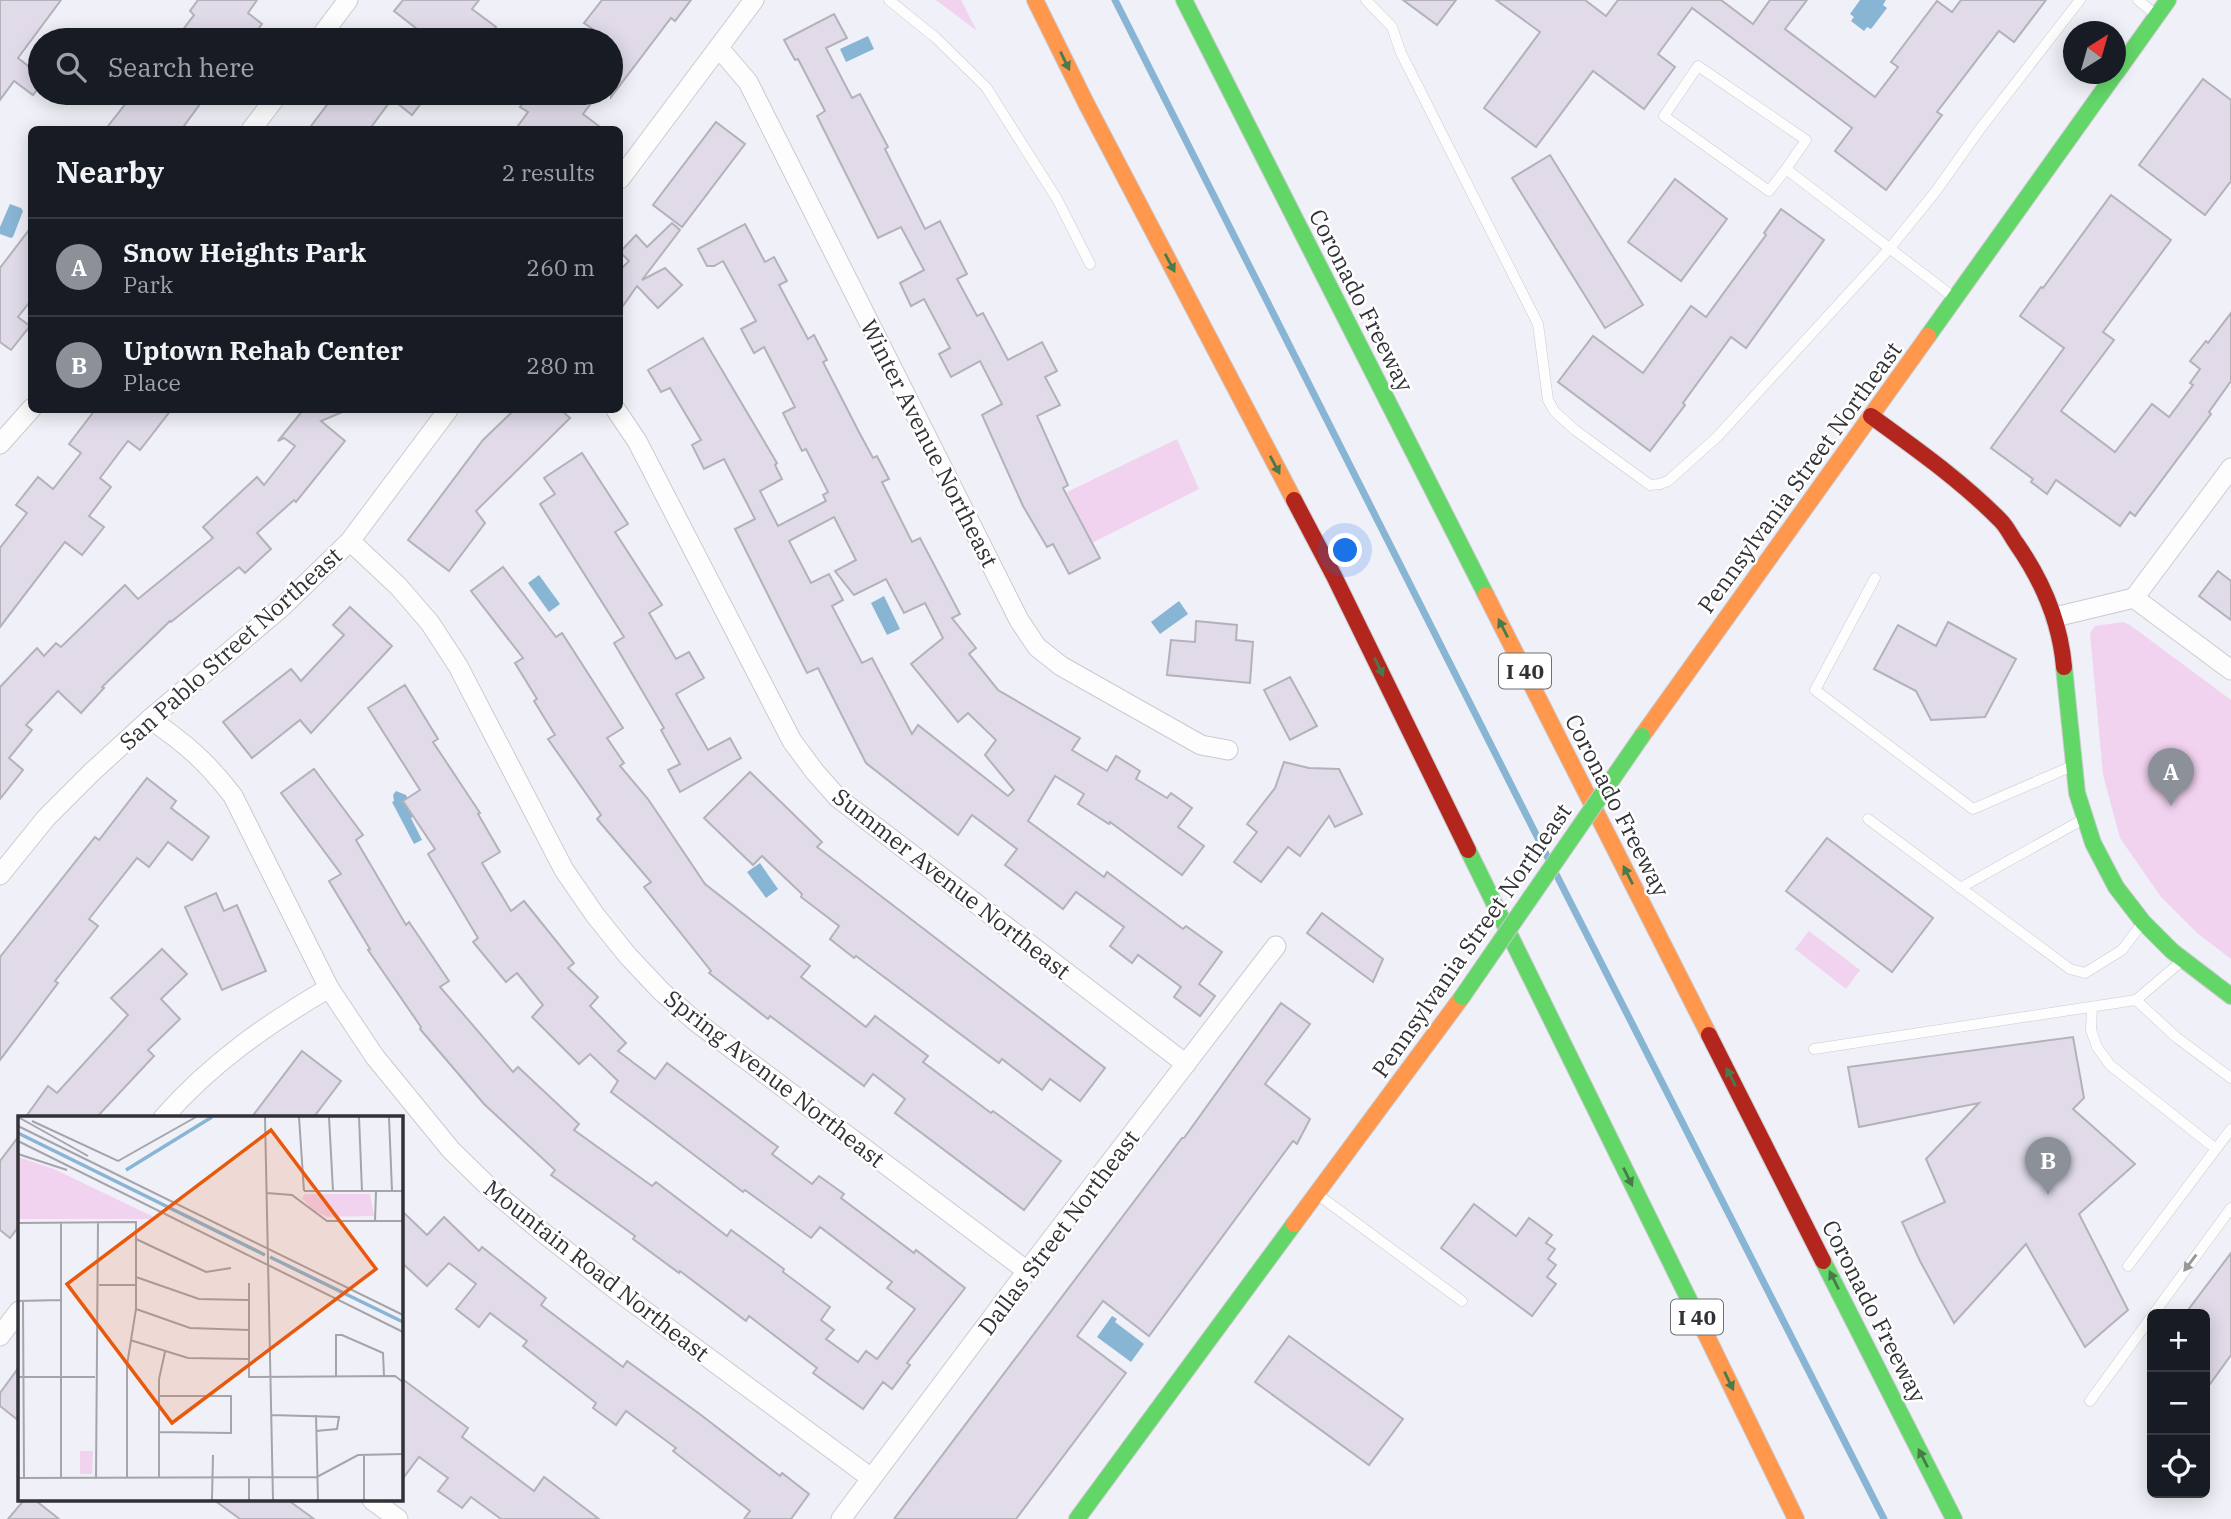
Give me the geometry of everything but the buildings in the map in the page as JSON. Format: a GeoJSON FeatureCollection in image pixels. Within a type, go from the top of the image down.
{"type":"FeatureCollection","features":[{"type":"Feature","properties":{"kind":"main road","name":"I 40"},"geometry":{"type":"LineString","coordinates":[[1035,0],[1087,105],[1334,576],[1796,1519]]}},
{"type":"Feature","properties":{"kind":"main road","name":"Coronado Freeway"},"geometry":{"type":"LineString","coordinates":[[1184,0],[1954,1519]]}},
{"type":"Feature","properties":{"kind":"main road","name":"Pennsylvania Street Northeast"},"geometry":{"type":"LineString","coordinates":[[2126,58],[2168,0]]}},
{"type":"Feature","properties":{"kind":"main road","name":"Pennsylvania Street Northeast"},"geometry":{"type":"LineString","coordinates":[[1077,1519],[1462,997],[1642,736],[2107,84]]}},
{"type":"Feature","properties":{"kind":"main road"},"geometry":{"type":"LineString","coordinates":[[1871,416],[1956,479],[2003,523],[2031,562],[2055,617],[2062,643],[2077,793],[2093,843],[2116,887],[2143,922],[2172,951],[2231,996]]}},
{"type":"Feature","properties":{"kind":"street"},"geometry":{"type":"LineString","coordinates":[[327,28],[348,0]]}},
{"type":"Feature","properties":{"kind":"street"},"geometry":{"type":"LineString","coordinates":[[623,175],[754,0]]}},
{"type":"Feature","properties":{"kind":"street","name":"Winter Avenue Northeast"},"geometry":{"type":"LineString","coordinates":[[719,48],[748,82],[1020,620],[1037,647],[1061,666],[1200,745],[1228,750]]}},
{"type":"Feature","properties":{"kind":"street"},"geometry":{"type":"LineString","coordinates":[[254,126],[270,105]]}},
{"type":"Feature","properties":{"kind":"street"},"geometry":{"type":"LineString","coordinates":[[0,444],[28,412]]}},
{"type":"Feature","properties":{"kind":"street","name":"San Pablo Street Northeast"},"geometry":{"type":"LineString","coordinates":[[0,875],[46,818],[92,772],[150,719],[284,606],[350,541],[446,413]]}},
{"type":"Feature","properties":{"kind":"street","name":"Summer Avenue Northeast"},"geometry":{"type":"LineString","coordinates":[[618,413],[637,441],[792,741],[815,772],[838,797],[1186,1064]]}},
{"type":"Feature","properties":{"kind":"street"},"geometry":{"type":"LineString","coordinates":[[2055,617],[2134,598],[2231,468]]}},
{"type":"Feature","properties":{"kind":"street","name":"Spring Avenue Northeast"},"geometry":{"type":"LineString","coordinates":[[350,541],[398,586],[430,624],[451,655],[564,870],[628,956],[661,991],[695,1021],[1027,1271]]}},
{"type":"Feature","properties":{"kind":"street"},"geometry":{"type":"LineString","coordinates":[[2134,598],[2231,670]]}},
{"type":"Feature","properties":{"kind":"street","name":"Mountain Road Northeast"},"geometry":{"type":"LineString","coordinates":[[150,719],[185,743],[211,767],[233,796],[329,988],[375,1057],[451,1150],[493,1191],[615,1289],[871,1478]]}},
{"type":"Feature","properties":{"kind":"street","name":"Dallas Street Northeast"},"geometry":{"type":"LineString","coordinates":[[841,1519],[1276,946]]}},
{"type":"Feature","properties":{"kind":"street"},"geometry":{"type":"LineString","coordinates":[[165,1116],[230,1054],[287,1013],[329,988]]}},
{"type":"Feature","properties":{"kind":"street"},"geometry":{"type":"LineString","coordinates":[[0,1336],[18,1312]]}},
{"type":"Feature","properties":{"kind":"street"},"geometry":{"type":"LineString","coordinates":[[375,1502],[398,1519]]}},
{"type":"Feature","properties":{"kind":"lane"},"geometry":{"type":"LineString","coordinates":[[889,0],[936,38],[986,86],[1057,199],[1090,264]]}},
{"type":"Feature","properties":{"kind":"lane"},"geometry":{"type":"LineString","coordinates":[[1366,0],[1392,27],[1401,53],[1538,324],[1548,400],[1555,412],[1650,485],[1668,481],[1717,437],[1890,248],[2080,0]]}},
{"type":"Feature","properties":{"kind":"lane"},"geometry":{"type":"LineString","coordinates":[[2138,0],[2157,15]]}},
{"type":"Feature","properties":{"kind":"lane"},"geometry":{"type":"LineString","coordinates":[[1698,66],[1806,140],[1786,169],[1769,191],[1664,116],[1698,66]]}},
{"type":"Feature","properties":{"kind":"lane"},"geometry":{"type":"LineString","coordinates":[[1786,169],[1955,298]]}},
{"type":"Feature","properties":{"kind":"lane"},"geometry":{"type":"LineString","coordinates":[[1875,578],[1815,690],[1973,809],[2074,766]]}},
{"type":"Feature","properties":{"kind":"lane"},"geometry":{"type":"LineString","coordinates":[[1960,888],[2085,818]]}},
{"type":"Feature","properties":{"kind":"lane"},"geometry":{"type":"LineString","coordinates":[[1868,819],[2070,970],[2085,973],[2122,950],[2143,922]]}},
{"type":"Feature","properties":{"kind":"lane"},"geometry":{"type":"LineString","coordinates":[[1814,1049],[2137,1000],[2183,960]]}},
{"type":"Feature","properties":{"kind":"lane"},"geometry":{"type":"LineString","coordinates":[[2137,1000],[2176,1037],[2231,1078]]}},
{"type":"Feature","properties":{"kind":"lane"},"geometry":{"type":"LineString","coordinates":[[2092,1007],[2091,1030],[2097,1047],[2110,1065],[2216,1149]]}},
{"type":"Feature","properties":{"kind":"lane"},"geometry":{"type":"LineString","coordinates":[[2128,1266],[2231,1129]]}},
{"type":"Feature","properties":{"kind":"lane"},"geometry":{"type":"LineString","coordinates":[[1317,1194],[1462,1301]]}},
{"type":"Feature","properties":{"kind":"lane"},"geometry":{"type":"LineString","coordinates":[[2090,1401],[2231,1208]]}},
{"type":"Feature","properties":{"kind":"shaded area"},"geometry":{"type":"Polygon","coordinates":[[[936,0],[961,0],[977,31],[936,0]]]}},
{"type":"Feature","properties":{"kind":"shaded area"},"geometry":{"type":"Polygon","coordinates":[[[1177,439],[1199,489],[1092,543],[1067,492],[1177,439]]]}},
{"type":"Feature","properties":{"kind":"shaded area"},"geometry":{"type":"Polygon","coordinates":[[[2123,622],[2231,700],[2231,959],[2197,933],[2161,897],[2120,838],[2103,775],[2090,633],[2095,626],[2123,622]]]}},
{"type":"Feature","properties":{"kind":"shaded area"},"geometry":{"type":"Polygon","coordinates":[[[1809,931],[1860,970],[1846,989],[1795,949],[1809,931]]]}},
{"type":"Feature","properties":{"kind":"water"},"geometry":{"type":"Polygon","coordinates":[[[1860,0],[1886,0],[1883,5],[1887,8],[1871,29],[1867,27],[1864,31],[1851,21],[1854,17],[1850,14],[1860,0]]]}},
{"type":"Feature","properties":{"kind":"water"},"geometry":{"type":"Polygon","coordinates":[[[868,36],[874,49],[846,62],[840,49],[868,36]]]}},
{"type":"Feature","properties":{"kind":"water"},"geometry":{"type":"Polygon","coordinates":[[[10,204],[23,211],[11,238],[0,234],[0,227],[10,204]]]}},
{"type":"Feature","properties":{"kind":"water"},"geometry":{"type":"Polygon","coordinates":[[[539,575],[560,604],[549,612],[528,583],[539,575]]]}},
{"type":"Feature","properties":{"kind":"water"},"geometry":{"type":"Polygon","coordinates":[[[884,596],[900,629],[887,635],[871,603],[884,596]]]}},
{"type":"Feature","properties":{"kind":"water"},"geometry":{"type":"Polygon","coordinates":[[[1179,601],[1188,614],[1160,634],[1151,622],[1179,601]]]}},
{"type":"Feature","properties":{"kind":"water"},"geometry":{"type":"Polygon","coordinates":[[[396,791],[406,795],[416,814],[411,818],[422,840],[414,844],[392,802],[396,791]]]}},
{"type":"Feature","properties":{"kind":"water"},"geometry":{"type":"Polygon","coordinates":[[[760,863],[778,889],[766,898],[747,872],[760,863]]]}},
{"type":"Feature","properties":{"kind":"water"},"geometry":{"type":"Polygon","coordinates":[[[1112,1316],[1117,1319],[1115,1322],[1144,1344],[1131,1362],[1097,1337],[1112,1316]]]}},
{"type":"Feature","properties":{"kind":"waterway"},"geometry":{"type":"LineString","coordinates":[[1115,0],[1549,860]]}},
{"type":"Feature","properties":{"kind":"waterway"},"geometry":{"type":"LineString","coordinates":[[1556,874],[1884,1519]]}},
{"type":"Feature","properties":{"kind":"traffic: fast"},"geometry":{"type":"LineString","coordinates":[[1184,0],[1486,595]]}},
{"type":"Feature","properties":{"kind":"traffic: fast"},"geometry":{"type":"LineString","coordinates":[[2126,59],[2168,0]]}},
{"type":"Feature","properties":{"kind":"traffic: fast"},"geometry":{"type":"LineString","coordinates":[[1928,336],[2108,84]]}},
{"type":"Feature","properties":{"kind":"traffic: fast"},"geometry":{"type":"LineString","coordinates":[[2064,667],[2077,793],[2093,843],[2116,887],[2143,922],[2172,951],[2231,996]]}},
{"type":"Feature","properties":{"kind":"traffic: fast"},"geometry":{"type":"LineString","coordinates":[[1462,997],[1642,736]]}},
{"type":"Feature","properties":{"kind":"traffic: fast"},"geometry":{"type":"LineString","coordinates":[[1468,850],[1697,1316]]}},
{"type":"Feature","properties":{"kind":"traffic: fast"},"geometry":{"type":"LineString","coordinates":[[1077,1519],[1294,1224]]}},
{"type":"Feature","properties":{"kind":"traffic: fast"},"geometry":{"type":"LineString","coordinates":[[1823,1261],[1954,1519]]}},
{"type":"Feature","properties":{"kind":"traffic: slow"},"geometry":{"type":"LineString","coordinates":[[1035,0],[1087,105],[1294,500]]}},
{"type":"Feature","properties":{"kind":"traffic: slow"},"geometry":{"type":"LineString","coordinates":[[1642,736],[1928,336]]}},
{"type":"Feature","properties":{"kind":"traffic: slow"},"geometry":{"type":"LineString","coordinates":[[1486,595],[1709,1035]]}},
{"type":"Feature","properties":{"kind":"traffic: slow"},"geometry":{"type":"LineString","coordinates":[[1294,1224],[1462,997]]}},
{"type":"Feature","properties":{"kind":"traffic: slow"},"geometry":{"type":"LineString","coordinates":[[1697,1316],[1796,1519]]}},
{"type":"Feature","properties":{"kind":"traffic: jam"},"geometry":{"type":"LineString","coordinates":[[1871,416],[1955,479],[2005,526],[2034,572],[2048,602],[2062,650],[2064,667]]}},
{"type":"Feature","properties":{"kind":"traffic: jam"},"geometry":{"type":"LineString","coordinates":[[1294,500],[1468,850]]}},
{"type":"Feature","properties":{"kind":"traffic: jam"},"geometry":{"type":"LineString","coordinates":[[1709,1035],[1823,1261]]}},
{"type":"Feature","properties":{"kind":"place","name":"Snow Heights Park"},"geometry":{"type":"Point","coordinates":[2171,806]}},
{"type":"Feature","properties":{"kind":"place","name":"Uptown Rehab Center"},"geometry":{"type":"Point","coordinates":[2048,1195]}}]}
